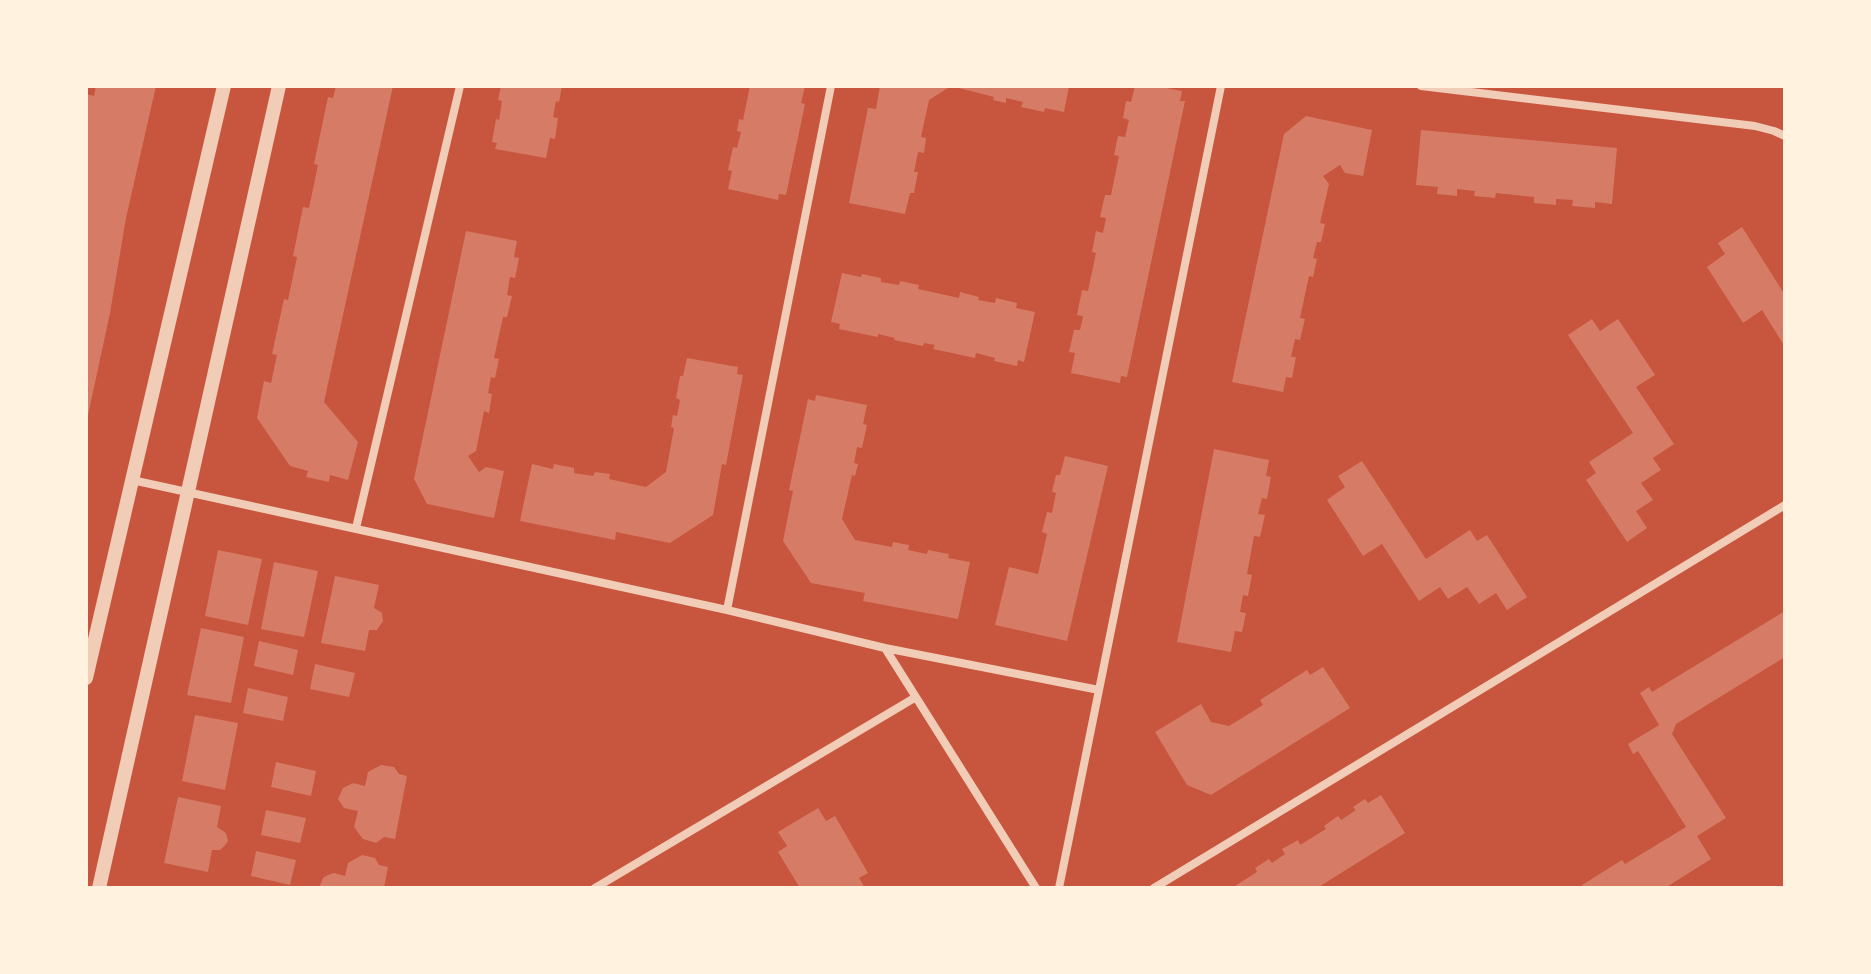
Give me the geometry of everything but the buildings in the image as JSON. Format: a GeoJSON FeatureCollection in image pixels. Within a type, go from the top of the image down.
{"type":"FeatureCollection","features":[{"type":"Feature","properties":{"kind":"street"},"geometry":{"type":"LineString","coordinates":[[86,678],[224,86]]}},
{"type":"Feature","properties":{"kind":"street"},"geometry":{"type":"LineString","coordinates":[[99,888],[279,86]]}},
{"type":"Feature","properties":{"kind":"street"},"geometry":{"type":"LineString","coordinates":[[356,528],[460,86]]}},
{"type":"Feature","properties":{"kind":"street"},"geometry":{"type":"LineString","coordinates":[[727,610],[831,86]]}},
{"type":"Feature","properties":{"kind":"street"},"geometry":{"type":"LineString","coordinates":[[1059,888],[1221,86]]}},
{"type":"Feature","properties":{"kind":"street"},"geometry":{"type":"LineString","coordinates":[[1421,86],[1755,126],[1785,136]]}},
{"type":"Feature","properties":{"kind":"street"},"geometry":{"type":"LineString","coordinates":[[132,480],[727,610],[885,648],[1099,690]]}},
{"type":"Feature","properties":{"kind":"street"},"geometry":{"type":"LineString","coordinates":[[1154,888],[1785,505]]}},
{"type":"Feature","properties":{"kind":"street"},"geometry":{"type":"LineString","coordinates":[[885,648],[1036,888]]}},
{"type":"Feature","properties":{"kind":"street"},"geometry":{"type":"LineString","coordinates":[[595,888],[916,697]]}}]}
